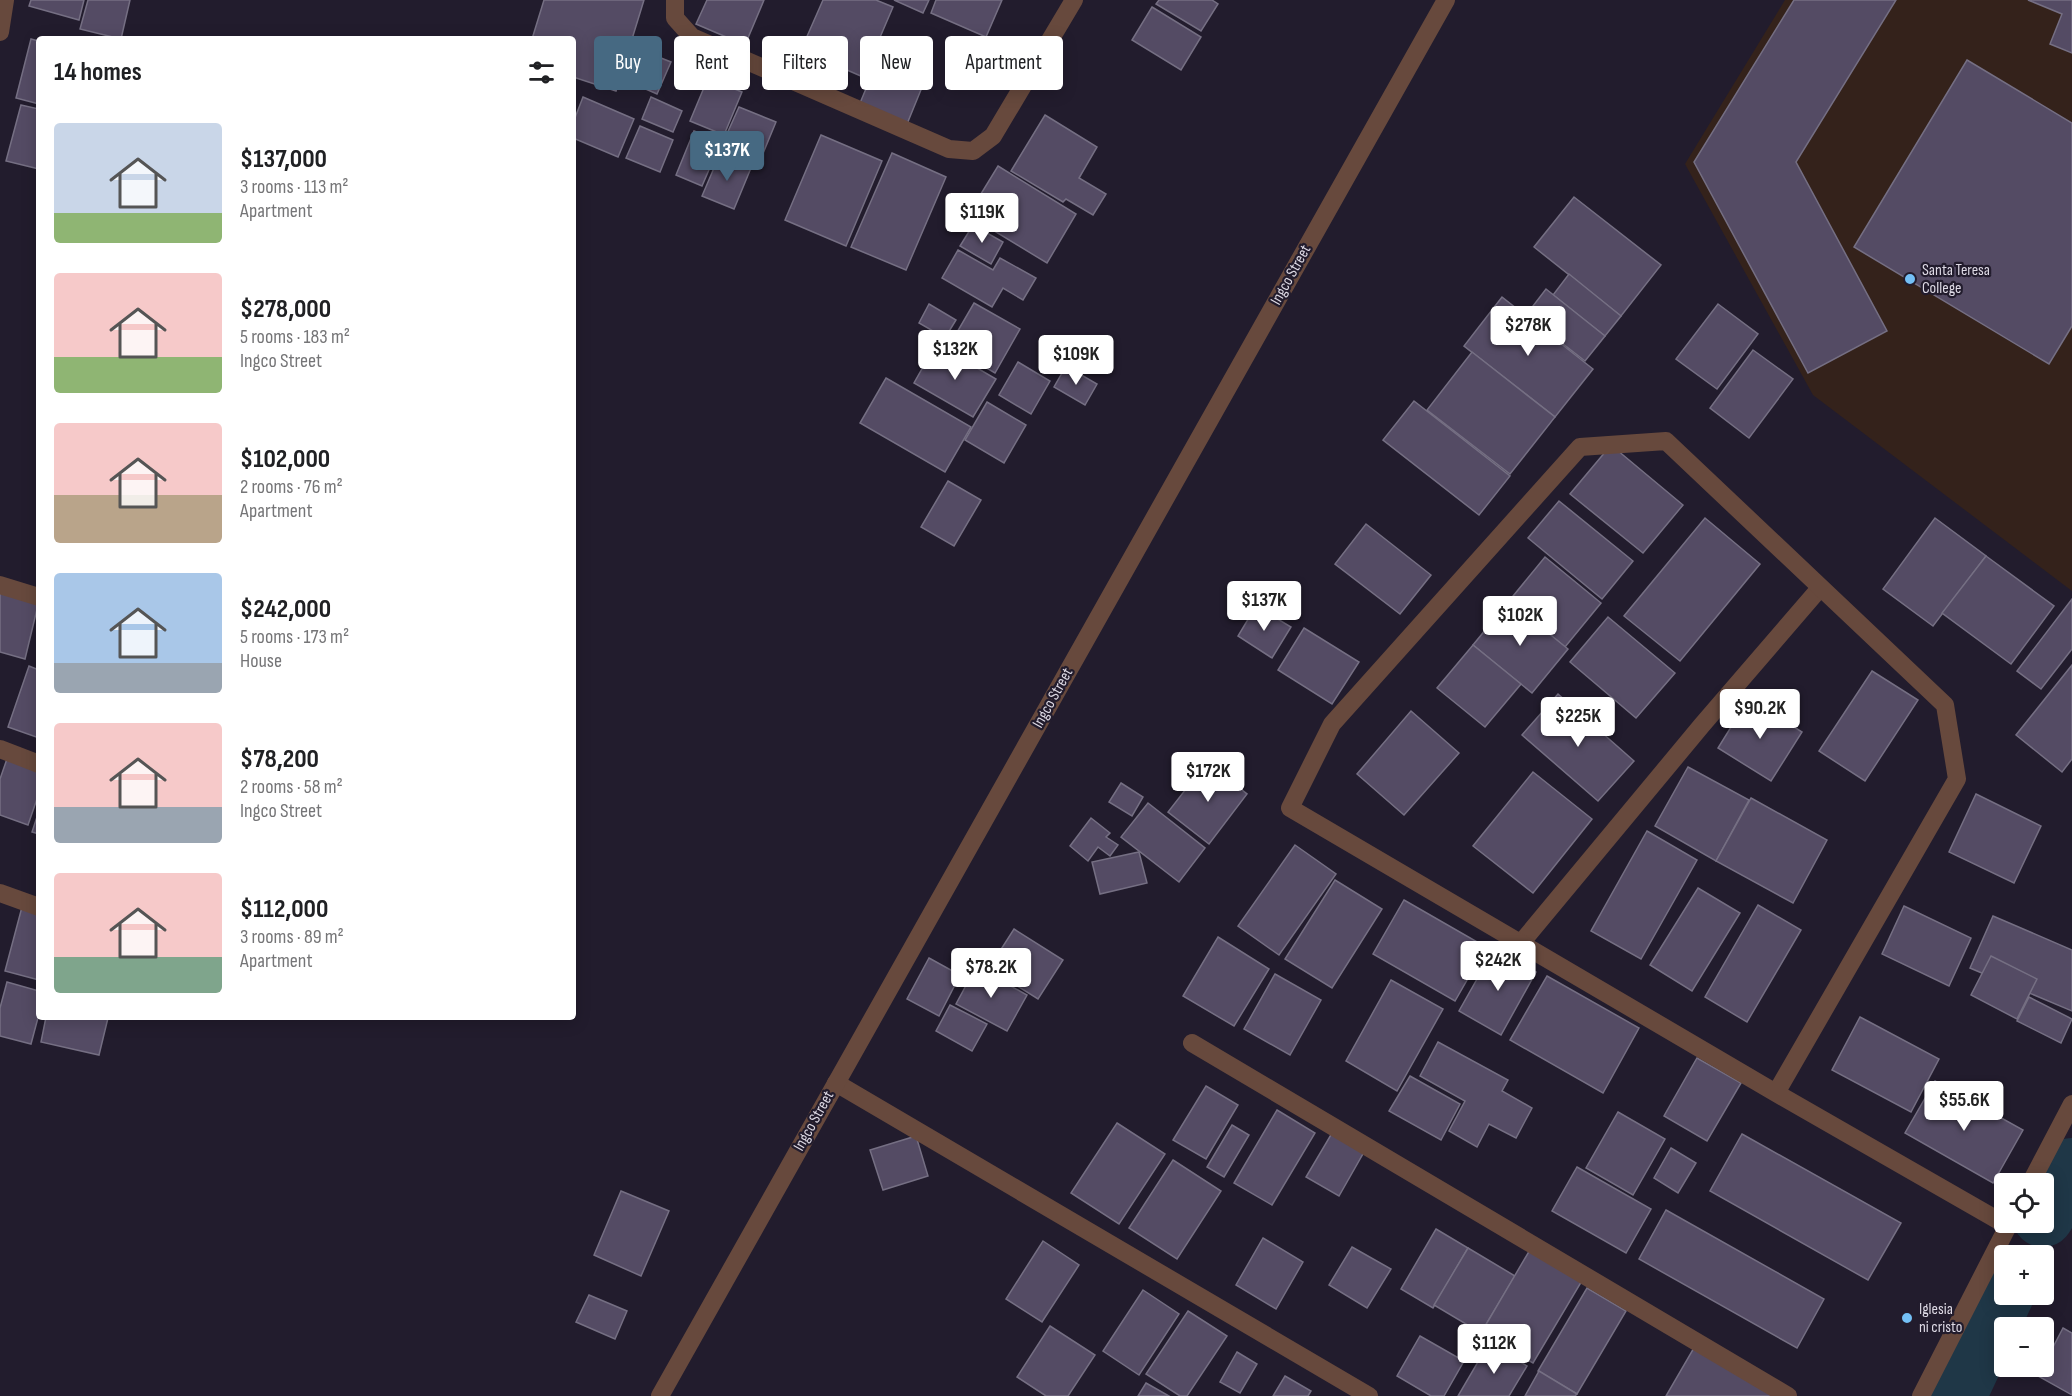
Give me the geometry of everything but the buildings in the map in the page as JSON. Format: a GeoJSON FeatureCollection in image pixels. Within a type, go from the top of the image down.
{"type":"FeatureCollection","features":[{"type":"Feature","properties":{"kind":"street"},"geometry":{"type":"LineString","coordinates":[[0,32],[5,0]]}},
{"type":"Feature","properties":{"kind":"street"},"geometry":{"type":"LineString","coordinates":[[675,0],[675,18],[692,37],[949,149],[973,152],[993,136],[1074,0]]}},
{"type":"Feature","properties":{"kind":"street","name":"Ingco Street"},"geometry":{"type":"LineString","coordinates":[[660,1396],[1444,1]]}},
{"type":"Feature","properties":{"kind":"street"},"geometry":{"type":"LineString","coordinates":[[1776,1093],[1957,779],[1945,705],[1666,441],[1580,447],[1332,724],[1290,808],[1776,1093],[1994,1216]]}},
{"type":"Feature","properties":{"kind":"street"},"geometry":{"type":"LineString","coordinates":[[0,585],[36,596]]}},
{"type":"Feature","properties":{"kind":"street"},"geometry":{"type":"LineString","coordinates":[[1521,943],[1694,734],[1820,588]]}},
{"type":"Feature","properties":{"kind":"street"},"geometry":{"type":"LineString","coordinates":[[0,749],[36,763]]}},
{"type":"Feature","properties":{"kind":"street"},"geometry":{"type":"LineString","coordinates":[[0,893],[36,906]]}},
{"type":"Feature","properties":{"kind":"street"},"geometry":{"type":"LineString","coordinates":[[1192,1043],[1788,1396]]}},
{"type":"Feature","properties":{"kind":"street"},"geometry":{"type":"LineString","coordinates":[[836,1083],[1369,1396]]}},
{"type":"Feature","properties":{"kind":"street"},"geometry":{"type":"LineString","coordinates":[[2036,1173],[2072,1104]]}},
{"type":"Feature","properties":{"kind":"street"},"geometry":{"type":"LineString","coordinates":[[1921,1396],[2004,1233]]}},
{"type":"Feature","properties":{"kind":"shaded area","name":"Santa Teresa College"},"geometry":{"type":"Polygon","coordinates":[[[1785,0],[2072,0],[2072,591],[1813,395],[1685,164],[1785,0]]]}},
{"type":"Feature","properties":{"kind":"waterway"},"geometry":{"type":"LineString","coordinates":[[2054,1198],[2072,1169]]}},
{"type":"Feature","properties":{"kind":"waterway"},"geometry":{"type":"LineString","coordinates":[[1955,1396],[1998,1305]]}},
{"type":"Feature","properties":{"kind":"place","name":"Santa Teresa College"},"geometry":{"type":"Point","coordinates":[1910,279]}},
{"type":"Feature","properties":{"kind":"place","name":"Iglesia ni cristo"},"geometry":{"type":"Point","coordinates":[1907,1318]}}]}
